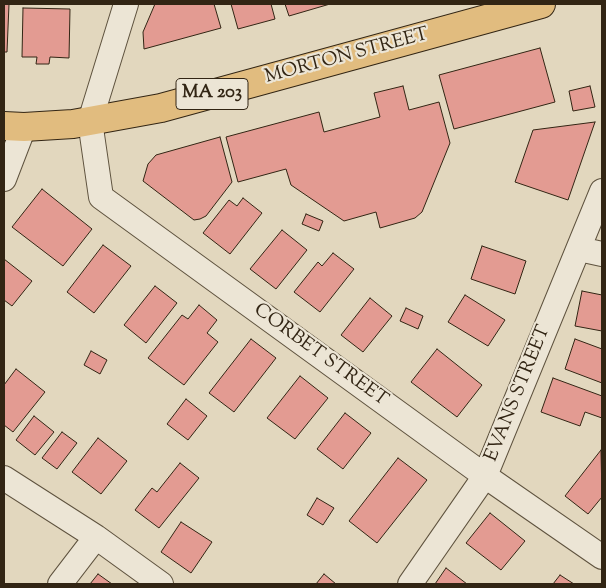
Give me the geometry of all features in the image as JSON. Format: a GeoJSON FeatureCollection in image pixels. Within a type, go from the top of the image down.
{"type":"FeatureCollection","features":[{"type":"Feature","properties":{"kind":"highway","name":"MORTON STREET"},"geometry":{"type":"LineString","coordinates":[[14,126],[90,121],[161,108],[541,4]]}},
{"type":"Feature","properties":{"kind":"street"},"geometry":{"type":"LineString","coordinates":[[90,121],[126,4]]}},
{"type":"Feature","properties":{"kind":"street","name":"CORBET STREET"},"geometry":{"type":"LineString","coordinates":[[90,121],[101,197],[485,476],[602,557]]}},
{"type":"Feature","properties":{"kind":"street"},"geometry":{"type":"LineString","coordinates":[[4,179],[14,126]]}},
{"type":"Feature","properties":{"kind":"street","name":"EVANS STREET"},"geometry":{"type":"LineString","coordinates":[[410,584],[485,476],[602,190]]}},
{"type":"Feature","properties":{"kind":"street"},"geometry":{"type":"LineString","coordinates":[[579,249],[602,254]]}},
{"type":"Feature","properties":{"kind":"street"},"geometry":{"type":"LineString","coordinates":[[4,478],[96,537],[160,584]]}},
{"type":"Feature","properties":{"kind":"street"},"geometry":{"type":"LineString","coordinates":[[60,584],[96,537]]}},
{"type":"Feature","properties":{"kind":"building"},"geometry":{"type":"Polygon","coordinates":[[[4,4],[9,4],[7,52],[4,52],[4,4]]]}},
{"type":"Feature","properties":{"kind":"building"},"geometry":{"type":"Polygon","coordinates":[[[155,4],[214,4],[221,28],[144,49],[143,32],[155,4]]]}},
{"type":"Feature","properties":{"kind":"building"},"geometry":{"type":"Polygon","coordinates":[[[231,4],[271,4],[275,19],[238,29],[231,4]]]}},
{"type":"Feature","properties":{"kind":"building"},"geometry":{"type":"Polygon","coordinates":[[[285,4],[330,4],[289,16],[285,4]]]}},
{"type":"Feature","properties":{"kind":"building"},"geometry":{"type":"Polygon","coordinates":[[[23,8],[70,9],[69,58],[50,57],[49,64],[36,64],[37,57],[22,57],[23,8]]]}},
{"type":"Feature","properties":{"kind":"building"},"geometry":{"type":"Polygon","coordinates":[[[540,48],[555,102],[454,129],[439,75],[540,48]]]}},
{"type":"Feature","properties":{"kind":"building"},"geometry":{"type":"Polygon","coordinates":[[[403,86],[409,110],[439,102],[450,143],[422,212],[415,218],[380,228],[376,212],[344,221],[291,185],[286,169],[238,182],[226,137],[319,112],[324,132],[380,117],[374,93],[403,86]]]}},
{"type":"Feature","properties":{"kind":"building"},"geometry":{"type":"Polygon","coordinates":[[[590,86],[595,107],[573,111],[569,91],[590,86]]]}},
{"type":"Feature","properties":{"kind":"building"},"geometry":{"type":"Polygon","coordinates":[[[595,122],[568,200],[515,182],[533,130],[595,122]]]}},
{"type":"Feature","properties":{"kind":"building"},"geometry":{"type":"Polygon","coordinates":[[[220,137],[232,182],[206,216],[194,220],[143,181],[148,164],[156,155],[220,137]]]}},
{"type":"Feature","properties":{"kind":"building"},"geometry":{"type":"Polygon","coordinates":[[[42,189],[92,229],[63,266],[12,227],[42,189]]]}},
{"type":"Feature","properties":{"kind":"building"},"geometry":{"type":"Polygon","coordinates":[[[243,198],[262,213],[230,254],[203,233],[229,200],[237,206],[243,198]]]}},
{"type":"Feature","properties":{"kind":"building"},"geometry":{"type":"Polygon","coordinates":[[[306,214],[323,221],[319,231],[302,224],[306,214]]]}},
{"type":"Feature","properties":{"kind":"building"},"geometry":{"type":"Polygon","coordinates":[[[282,230],[307,250],[276,289],[250,269],[282,230]]]}},
{"type":"Feature","properties":{"kind":"building"},"geometry":{"type":"Polygon","coordinates":[[[103,245],[131,266],[94,313],[67,292],[103,245]]]}},
{"type":"Feature","properties":{"kind":"building"},"geometry":{"type":"Polygon","coordinates":[[[482,246],[526,261],[515,294],[471,279],[482,246]]]}},
{"type":"Feature","properties":{"kind":"building"},"geometry":{"type":"Polygon","coordinates":[[[333,253],[354,269],[320,312],[294,292],[318,262],[322,266],[333,253]]]}},
{"type":"Feature","properties":{"kind":"building"},"geometry":{"type":"Polygon","coordinates":[[[4,259],[32,281],[12,306],[4,300],[4,259]]]}},
{"type":"Feature","properties":{"kind":"building"},"geometry":{"type":"Polygon","coordinates":[[[155,286],[177,303],[146,343],[124,325],[155,286]]]}},
{"type":"Feature","properties":{"kind":"building"},"geometry":{"type":"Polygon","coordinates":[[[582,291],[602,295],[602,331],[575,326],[582,291]]]}},
{"type":"Feature","properties":{"kind":"building"},"geometry":{"type":"Polygon","coordinates":[[[465,295],[505,320],[488,346],[448,322],[465,295]]]}},
{"type":"Feature","properties":{"kind":"building"},"geometry":{"type":"Polygon","coordinates":[[[370,298],[392,316],[363,352],[341,335],[370,298]]]}},
{"type":"Feature","properties":{"kind":"building"},"geometry":{"type":"Polygon","coordinates":[[[199,305],[217,320],[207,333],[218,342],[184,385],[148,358],[182,315],[188,319],[199,305]]]}},
{"type":"Feature","properties":{"kind":"building"},"geometry":{"type":"Polygon","coordinates":[[[406,308],[423,316],[418,329],[400,321],[406,308]]]}},
{"type":"Feature","properties":{"kind":"building"},"geometry":{"type":"Polygon","coordinates":[[[251,339],[276,358],[234,412],[209,393],[251,339]]]}},
{"type":"Feature","properties":{"kind":"building"},"geometry":{"type":"Polygon","coordinates":[[[575,339],[602,349],[602,383],[565,369],[575,339]]]}},
{"type":"Feature","properties":{"kind":"building"},"geometry":{"type":"Polygon","coordinates":[[[437,349],[482,385],[457,417],[411,382],[437,349]]]}},
{"type":"Feature","properties":{"kind":"building"},"geometry":{"type":"Polygon","coordinates":[[[91,351],[107,360],[100,374],[84,365],[91,351]]]}},
{"type":"Feature","properties":{"kind":"building"},"geometry":{"type":"Polygon","coordinates":[[[16,369],[45,392],[13,432],[4,425],[4,385],[16,369]]]}},
{"type":"Feature","properties":{"kind":"building"},"geometry":{"type":"Polygon","coordinates":[[[300,376],[328,398],[295,439],[267,418],[300,376]]]}},
{"type":"Feature","properties":{"kind":"building"},"geometry":{"type":"Polygon","coordinates":[[[553,378],[602,396],[602,418],[585,412],[580,426],[541,412],[553,378]]]}},
{"type":"Feature","properties":{"kind":"building"},"geometry":{"type":"Polygon","coordinates":[[[186,399],[207,416],[188,440],[167,424],[186,399]]]}},
{"type":"Feature","properties":{"kind":"building"},"geometry":{"type":"Polygon","coordinates":[[[345,413],[371,433],[343,469],[317,449],[345,413]]]}},
{"type":"Feature","properties":{"kind":"building"},"geometry":{"type":"Polygon","coordinates":[[[34,416],[54,432],[35,455],[16,440],[34,416]]]}},
{"type":"Feature","properties":{"kind":"building"},"geometry":{"type":"Polygon","coordinates":[[[62,432],[77,443],[57,469],[42,458],[62,432]]]}},
{"type":"Feature","properties":{"kind":"building"},"geometry":{"type":"Polygon","coordinates":[[[98,438],[127,461],[101,494],[72,472],[98,438]]]}},
{"type":"Feature","properties":{"kind":"building"},"geometry":{"type":"Polygon","coordinates":[[[601,450],[602,497],[588,514],[565,496],[601,450]]]}},
{"type":"Feature","properties":{"kind":"building"},"geometry":{"type":"Polygon","coordinates":[[[398,458],[427,480],[377,543],[349,521],[398,458]]]}},
{"type":"Feature","properties":{"kind":"building"},"geometry":{"type":"Polygon","coordinates":[[[180,463],[199,478],[159,528],[135,510],[152,488],[157,492],[180,463]]]}},
{"type":"Feature","properties":{"kind":"building"},"geometry":{"type":"Polygon","coordinates":[[[317,498],[334,508],[323,525],[307,515],[317,498]]]}},
{"type":"Feature","properties":{"kind":"building"},"geometry":{"type":"Polygon","coordinates":[[[490,513],[525,541],[501,570],[466,543],[490,513]]]}},
{"type":"Feature","properties":{"kind":"building"},"geometry":{"type":"Polygon","coordinates":[[[181,522],[212,542],[191,573],[161,552],[181,522]]]}},
{"type":"Feature","properties":{"kind":"building"},"geometry":{"type":"Polygon","coordinates":[[[446,568],[467,584],[435,584],[446,568]]]}},
{"type":"Feature","properties":{"kind":"building"},"geometry":{"type":"Polygon","coordinates":[[[98,574],[112,584],[90,584],[98,574]]]}},
{"type":"Feature","properties":{"kind":"building"},"geometry":{"type":"Polygon","coordinates":[[[324,574],[336,584],[316,584],[324,574]]]}},
{"type":"Feature","properties":{"kind":"building"},"geometry":{"type":"Polygon","coordinates":[[[560,575],[574,584],[553,584],[560,575]]]}}]}
